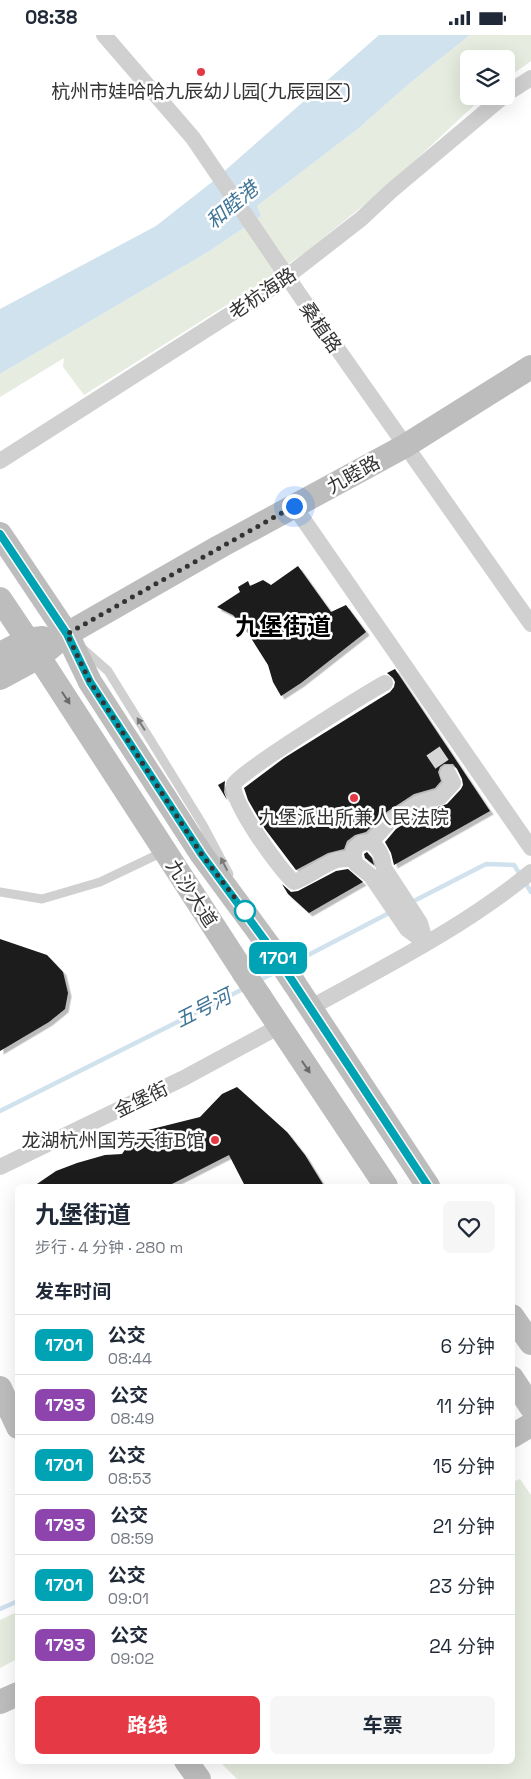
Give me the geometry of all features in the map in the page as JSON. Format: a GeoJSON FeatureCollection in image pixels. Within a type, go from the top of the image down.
{"type":"FeatureCollection","features":[{"type":"Feature","properties":{"kind":"main road","name":"九睦路"},"geometry":{"type":"LineString","coordinates":[[0,654],[33,649],[67,634],[294,506],[405,446],[531,367]]}},
{"type":"Feature","properties":{"kind":"main road","name":"九沙大道"},"geometry":{"type":"LineString","coordinates":[[0,534],[67,634],[90,682],[202,855],[254,923],[427,1184]]}},
{"type":"Feature","properties":{"kind":"main road","name":"九沙大道"},"geometry":{"type":"LineString","coordinates":[[0,599],[244,973],[385,1184]]}},
{"type":"Feature","properties":{"kind":"main road","name":"九睦路"},"geometry":{"type":"LineString","coordinates":[[0,678],[33,649]]}},
{"type":"Feature","properties":{"kind":"main road"},"geometry":{"type":"LineString","coordinates":[[515,1319],[531,1343]]}},
{"type":"Feature","properties":{"kind":"main road"},"geometry":{"type":"LineString","coordinates":[[515,1383],[531,1407]]}},
{"type":"Feature","properties":{"kind":"main road"},"geometry":{"type":"LineString","coordinates":[[0,1388],[15,1420]]}},
{"type":"Feature","properties":{"kind":"main road"},"geometry":{"type":"LineString","coordinates":[[515,1434],[531,1425]]}},
{"type":"Feature","properties":{"kind":"main road"},"geometry":{"type":"LineString","coordinates":[[0,1702],[15,1695]]}},
{"type":"Feature","properties":{"kind":"main road"},"geometry":{"type":"LineString","coordinates":[[188,1764],[199,1779]]}},
{"type":"Feature","properties":{"kind":"street","name":"桑植路"},"geometry":{"type":"LineString","coordinates":[[104,35],[192,138],[287,277],[531,624]]}},
{"type":"Feature","properties":{"kind":"street","name":"老杭海路"},"geometry":{"type":"LineString","coordinates":[[515,88],[531,78]]}},
{"type":"Feature","properties":{"kind":"street","name":"老杭海路"},"geometry":{"type":"LineString","coordinates":[[0,461],[287,277],[361,219],[391,191],[493,105]]}},
{"type":"Feature","properties":{"kind":"street"},"geometry":{"type":"LineString","coordinates":[[294,506],[531,848]]}},
{"type":"Feature","properties":{"kind":"street"},"geometry":{"type":"LineString","coordinates":[[354,858],[338,860],[320,868],[305,879],[294,883],[286,876],[253,830],[233,792],[234,783],[240,776],[265,759],[385,683]]}},
{"type":"Feature","properties":{"kind":"street"},"geometry":{"type":"LineString","coordinates":[[426,943],[407,929],[407,915],[396,899],[356,864],[354,849],[361,843],[371,842],[390,821],[419,803],[440,797],[453,783],[448,773]]}},
{"type":"Feature","properties":{"kind":"street"},"geometry":{"type":"LineString","coordinates":[[371,842],[380,850],[384,868],[396,899]]}},
{"type":"Feature","properties":{"kind":"street"},"geometry":{"type":"LineString","coordinates":[[310,1009],[468,919],[503,895],[531,872]]}},
{"type":"Feature","properties":{"kind":"street","name":"金堡街"},"geometry":{"type":"LineString","coordinates":[[0,1167],[184,1078],[280,1026]]}},
{"type":"Feature","properties":{"kind":"lane"},"geometry":{"type":"LineString","coordinates":[[0,892],[42,899],[100,882],[165,851]]}},
{"type":"Feature","properties":{"kind":"shaded area"},"geometry":{"type":"Polygon","coordinates":[[[470,35],[531,35],[531,61],[515,73],[515,50],[460,50],[460,105],[474,105],[390,184],[307,251],[252,289],[84,395],[63,367],[64,358],[0,397],[0,374],[208,252],[261,216],[257,206],[359,128],[410,83],[470,35]]]}},
{"type":"Feature","properties":{"kind":"shaded area"},"geometry":{"type":"Polygon","coordinates":[[[520,1479],[531,1495],[531,1779],[237,1779],[222,1764],[515,1764],[515,1481],[520,1479]]]}},
{"type":"Feature","properties":{"kind":"shaded area"},"geometry":{"type":"Polygon","coordinates":[[[15,1613],[15,1660],[0,1668],[0,1620],[15,1613]]]}},
{"type":"Feature","properties":{"kind":"water","name":"和睦港"},"geometry":{"type":"Polygon","coordinates":[[[379,35],[470,35],[410,83],[359,128],[257,206],[261,216],[208,252],[0,374],[0,309],[156,226],[212,182],[379,35]]]}},
{"type":"Feature","properties":{"kind":"building"},"geometry":{"type":"Polygon","coordinates":[[[298,566],[331,612],[346,605],[366,632],[301,683],[281,696],[273,682],[268,665],[244,627],[233,615],[217,607],[240,592],[238,587],[248,581],[250,586],[263,580],[271,585],[298,566]]]}},
{"type":"Feature","properties":{"kind":"building","name":"九堡派出所兼人民法院"},"geometry":{"type":"Polygon","coordinates":[[[395,669],[490,811],[394,865],[391,853],[385,842],[396,829],[423,812],[447,804],[463,785],[462,779],[453,764],[444,764],[438,772],[441,781],[435,788],[414,794],[385,813],[366,832],[355,835],[347,841],[344,849],[328,853],[296,870],[265,829],[248,800],[244,788],[284,758],[390,692],[395,682],[387,673],[395,669]]]}},
{"type":"Feature","properties":{"kind":"building"},"geometry":{"type":"Polygon","coordinates":[[[225,781],[224,792],[227,800],[218,785],[225,781]]]}},
{"type":"Feature","properties":{"kind":"building"},"geometry":{"type":"Polygon","coordinates":[[[367,852],[372,858],[374,865],[365,858],[364,854],[367,852]]]}},
{"type":"Feature","properties":{"kind":"building"},"geometry":{"type":"Polygon","coordinates":[[[348,869],[363,882],[309,913],[288,894],[282,884],[291,892],[298,891],[336,871],[348,869]]]}},
{"type":"Feature","properties":{"kind":"building"},"geometry":{"type":"Polygon","coordinates":[[[0,939],[47,955],[63,972],[68,993],[65,1009],[49,1022],[0,1051],[0,939]]]}},
{"type":"Feature","properties":{"kind":"building","name":"龙湖杭州国芳天街B馆"},"geometry":{"type":"Polygon","coordinates":[[[237,1087],[287,1132],[305,1155],[323,1184],[244,1184],[229,1155],[172,1184],[37,1184],[56,1171],[77,1163],[105,1155],[122,1154],[127,1147],[148,1130],[200,1117],[222,1094],[237,1087]]]}},
{"type":"Feature","properties":{"kind":"waterway","name":"五号河"},"geometry":{"type":"LineString","coordinates":[[412,902],[486,864],[514,865],[531,892]]}},
{"type":"Feature","properties":{"kind":"waterway","name":"五号河"},"geometry":{"type":"LineString","coordinates":[[289,965],[391,912]]}},
{"type":"Feature","properties":{"kind":"waterway","name":"五号河"},"geometry":{"type":"LineString","coordinates":[[258,981],[278,971]]}},
{"type":"Feature","properties":{"kind":"waterway","name":"五号河"},"geometry":{"type":"LineString","coordinates":[[0,1111],[245,988]]}},
{"type":"Feature","properties":{"kind":"waterway"},"geometry":{"type":"LineString","coordinates":[[0,1609],[15,1602]]}},
{"type":"Feature","properties":{"kind":"tunnel"},"geometry":{"type":"LineString","coordinates":[[433,751],[448,773]]}},
{"type":"Feature","properties":{"kind":"bus line","name":"1701"},"geometry":{"type":"LineString","coordinates":[[0,534],[67,634],[90,682],[202,855],[254,923],[427,1184]]}},
{"type":"Feature","properties":{"kind":"place","name":"杭州市娃哈哈九辰幼儿园(九辰园区)"},"geometry":{"type":"Point","coordinates":[201,72]}},
{"type":"Feature","properties":{"kind":"place","name":"九堡派出所兼人民法院"},"geometry":{"type":"Point","coordinates":[354,798]}},
{"type":"Feature","properties":{"kind":"place","name":"龙湖杭州国芳天街B馆"},"geometry":{"type":"Point","coordinates":[215,1140]}},
{"type":"Feature","properties":{"kind":"district","name":"九堡街道"},"geometry":{"type":"Point","coordinates":[283,627]}},
{"type":"Feature","properties":{"kind":"route"},"geometry":{"type":"LineString","coordinates":[[245,911],[202,855],[90,682],[67,634],[294,506]]}}]}
